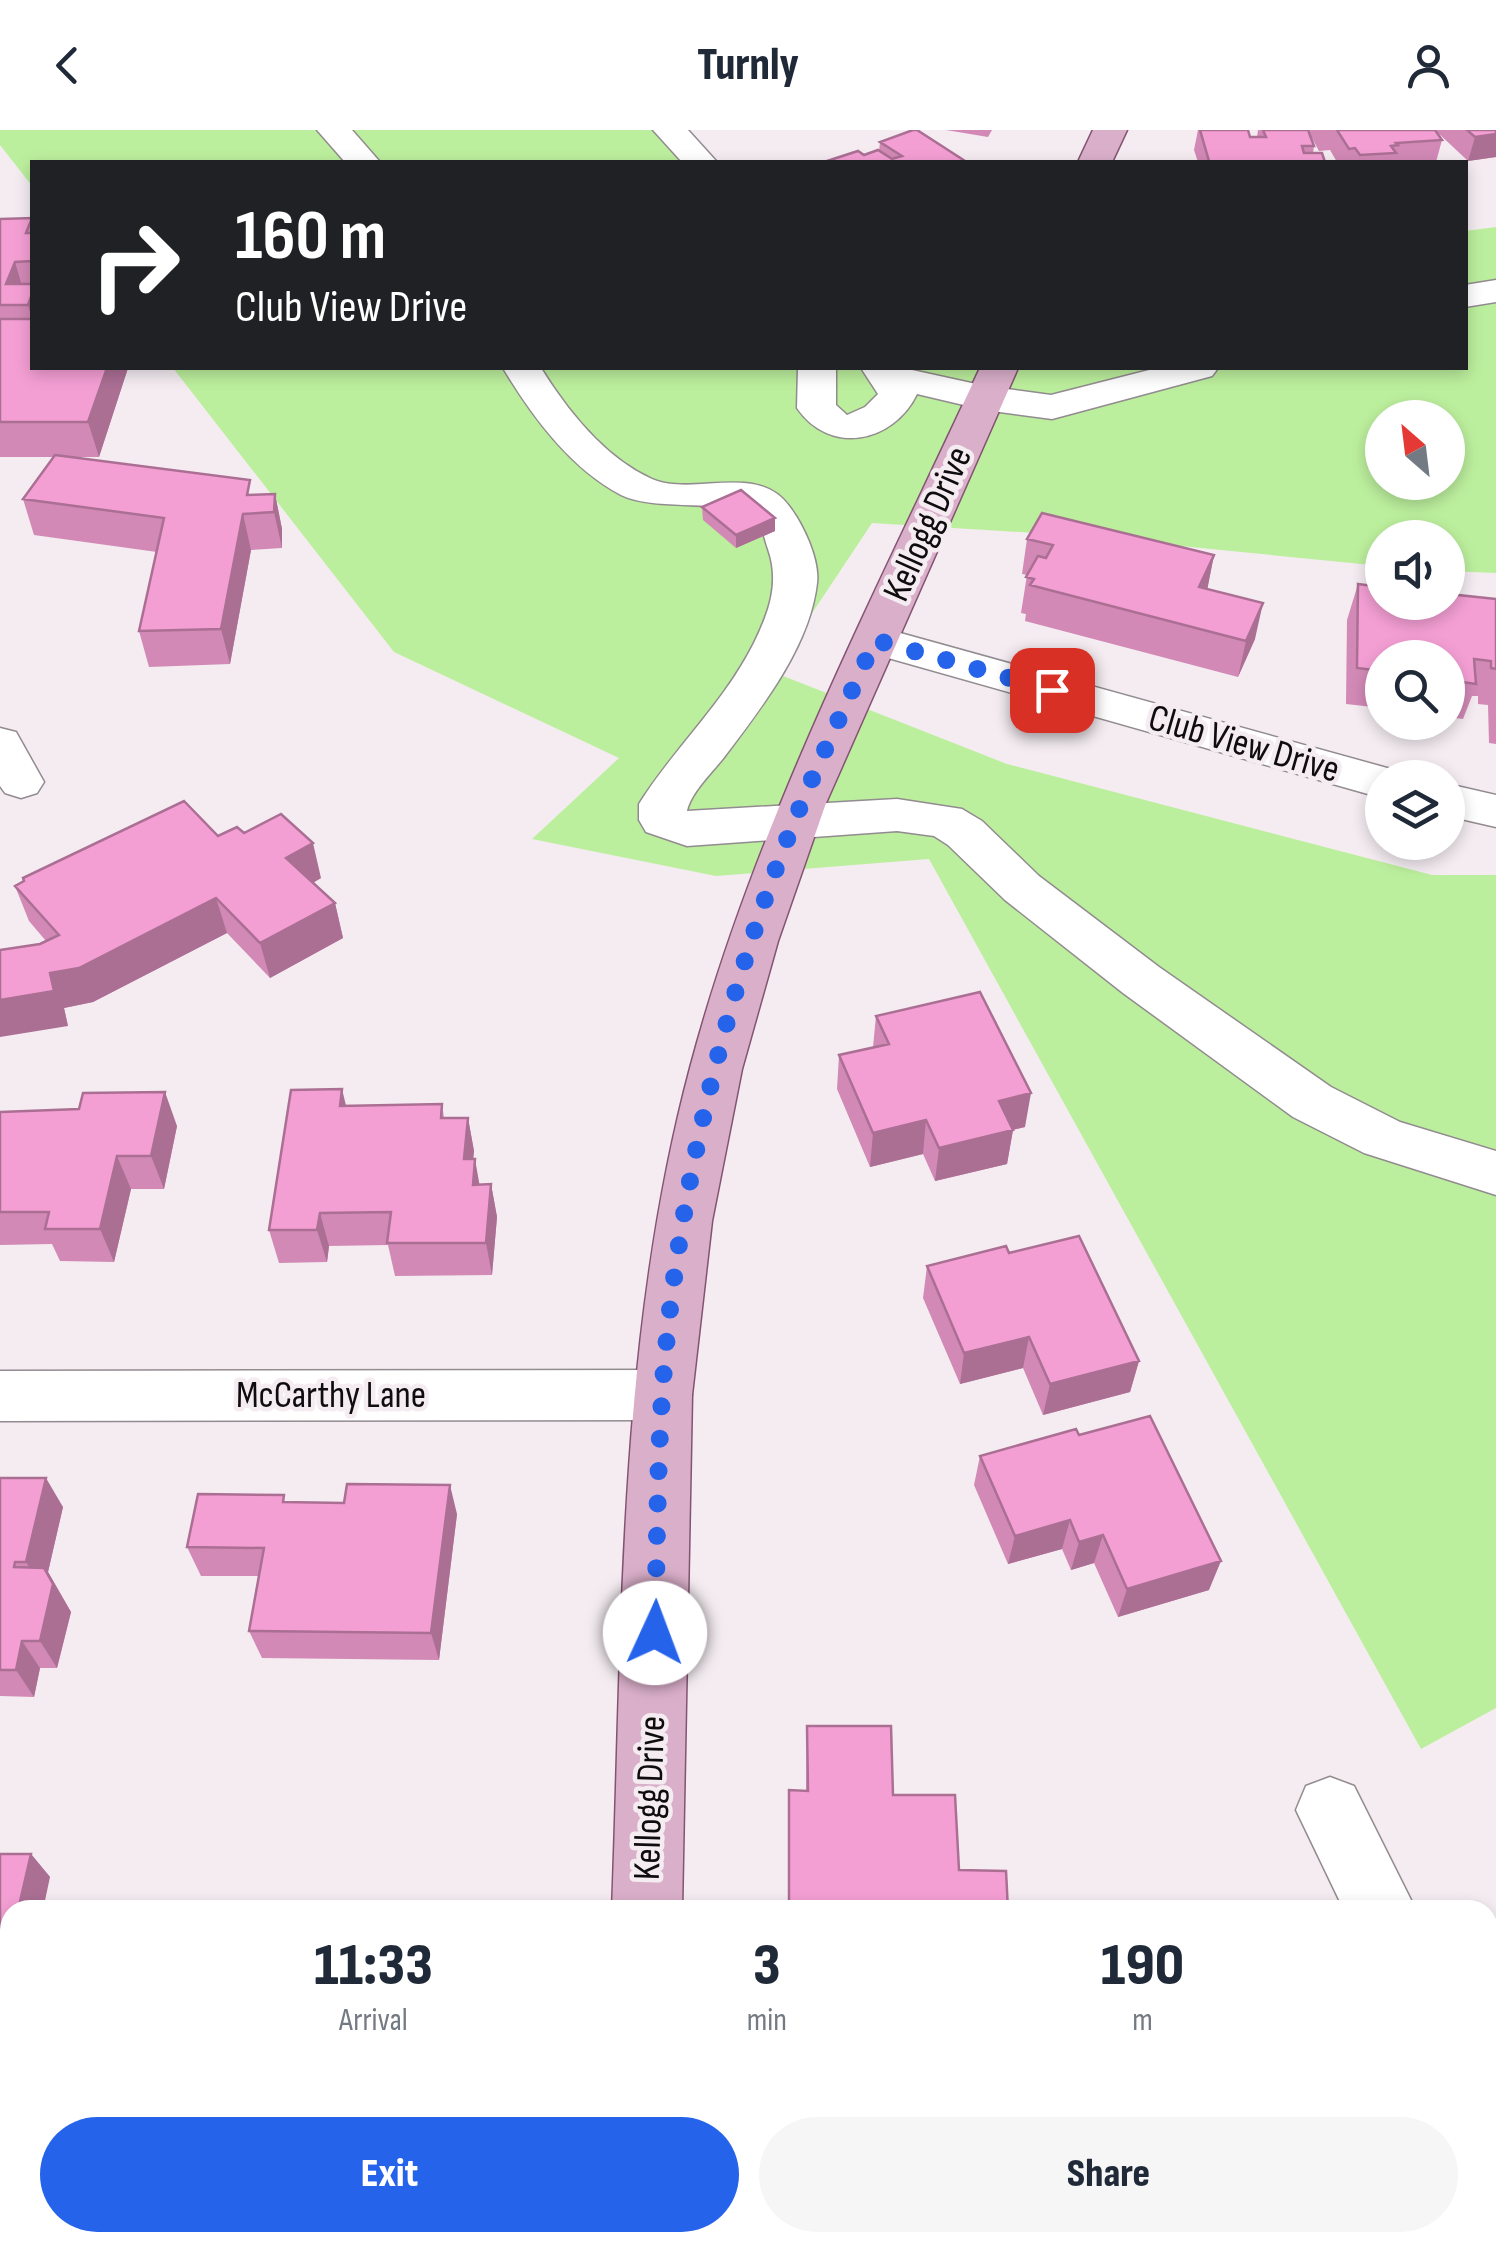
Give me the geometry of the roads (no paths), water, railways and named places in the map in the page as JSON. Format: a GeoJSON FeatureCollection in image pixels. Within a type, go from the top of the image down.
{"type":"FeatureCollection","features":[{"type":"Feature","properties":{"kind":"main road"},"geometry":{"type":"LineString","coordinates":[[1096,160],[1110,130]]}},
{"type":"Feature","properties":{"kind":"main road","name":"Kellogg Drive"},"geometry":{"type":"LineString","coordinates":[[647,1900],[662,1395],[684,1221],[716,1069],[753,941],[796,820],[992,383]]}},
{"type":"Feature","properties":{"kind":"street"},"geometry":{"type":"LineString","coordinates":[[334,130],[361,160]]}},
{"type":"Feature","properties":{"kind":"street"},"geometry":{"type":"LineString","coordinates":[[670,130],[698,160]]}},
{"type":"Feature","properties":{"kind":"street"},"geometry":{"type":"LineString","coordinates":[[1468,296],[1496,291]]}},
{"type":"Feature","properties":{"kind":"street"},"geometry":{"type":"LineString","coordinates":[[523,370],[549,408],[600,462],[632,486],[655,494],[756,498],[775,513],[798,581],[774,648],[663,804],[663,820],[687,830],[896,815],[945,821],[966,834],[1022,888],[1141,980],[1312,1102],[1383,1138],[1496,1173]]}},
{"type":"Feature","properties":{"kind":"street"},"geometry":{"type":"LineString","coordinates":[[818,370],[816,408],[838,427],[862,427],[884,413],[898,395],[885,372]]}},
{"type":"Feature","properties":{"kind":"street"},"geometry":{"type":"LineString","coordinates":[[885,372],[992,383],[1052,407],[1191,370]]}},
{"type":"Feature","properties":{"kind":"street","name":"Club View Drive"},"geometry":{"type":"LineString","coordinates":[[875,640],[1365,777]]}},
{"type":"Feature","properties":{"kind":"street"},"geometry":{"type":"LineString","coordinates":[[1465,804],[1496,811]]}},
{"type":"Feature","properties":{"kind":"street","name":"McCarthy Lane"},"geometry":{"type":"LineString","coordinates":[[0,1396],[662,1395]]}},
{"type":"Feature","properties":{"kind":"street"},"geometry":{"type":"LineString","coordinates":[[1330,1810],[1377,1900]]}}]}
